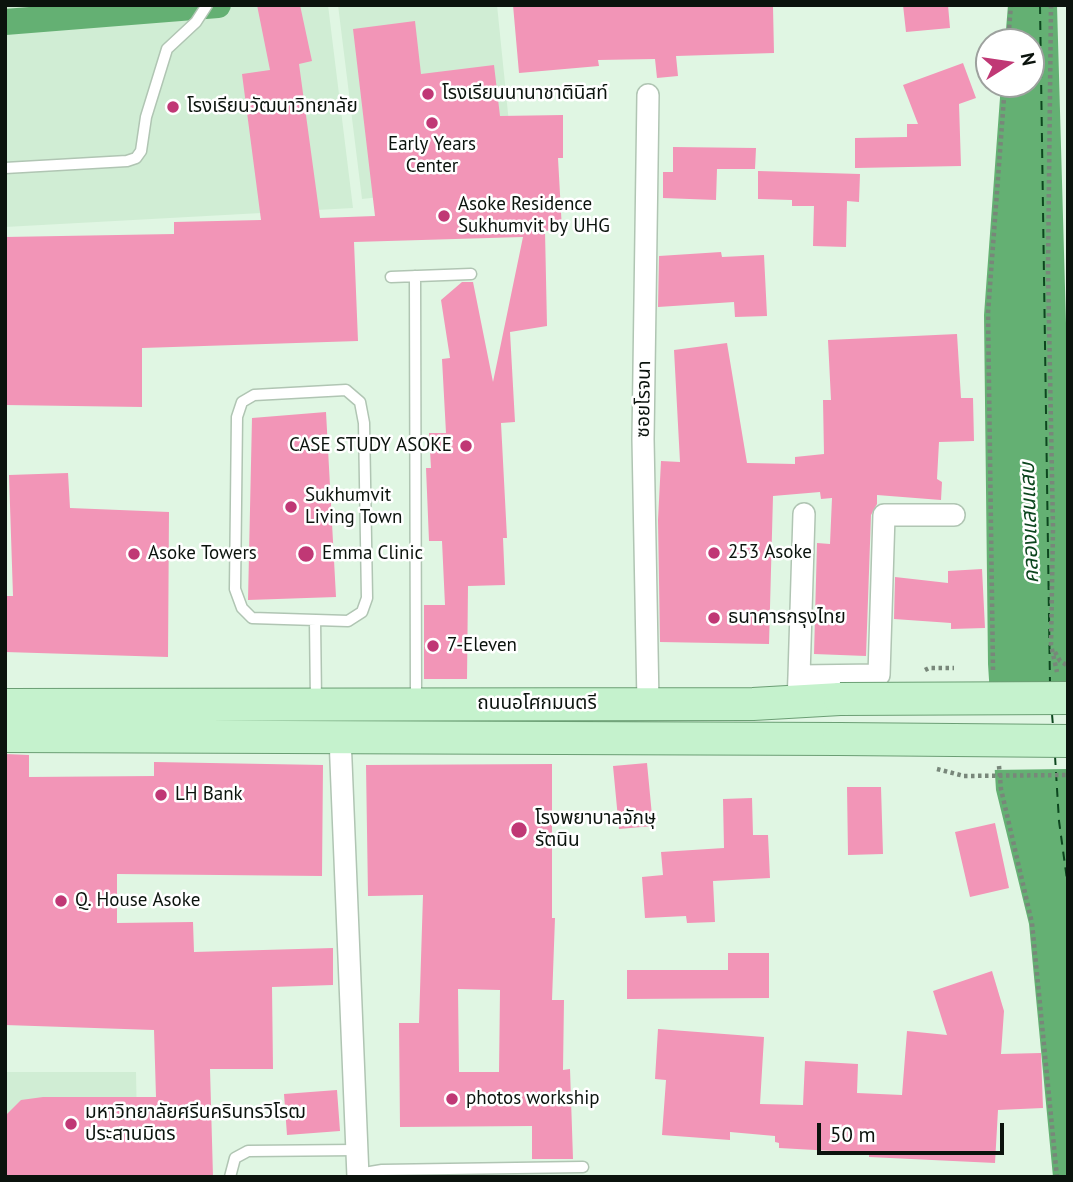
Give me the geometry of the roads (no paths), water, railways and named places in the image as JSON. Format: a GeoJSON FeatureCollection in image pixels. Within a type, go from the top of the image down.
{"type":"FeatureCollection","features":[{"type":"Feature","properties":{"kind":"main road","name":"ถนนอโศกมนตรี"},"geometry":{"type":"LineString","coordinates":[[5,705],[648,703],[799,689],[840,699],[1064,689]]}},
{"type":"Feature","properties":{"kind":"main road","name":"ถนนอโศกมนตรี"},"geometry":{"type":"LineString","coordinates":[[5,736],[1068,741]]}},
{"type":"Feature","properties":{"kind":"street","name":"ซอยโรจนา"},"geometry":{"type":"LineString","coordinates":[[648,95],[643,439],[648,703]]}},
{"type":"Feature","properties":{"kind":"street"},"geometry":{"type":"LineString","coordinates":[[804,514],[799,689],[879,676],[884,515],[954,516]]}},
{"type":"Feature","properties":{"kind":"street"},"geometry":{"type":"LineString","coordinates":[[340,737],[358,1175]]}},
{"type":"Feature","properties":{"kind":"lane"},"geometry":{"type":"LineString","coordinates":[[5,168],[127,161],[136,158],[141,151],[146,117],[167,49],[196,22],[206,5]]}},
{"type":"Feature","properties":{"kind":"lane"},"geometry":{"type":"LineString","coordinates":[[391,277],[471,274]]}},
{"type":"Feature","properties":{"kind":"lane"},"geometry":{"type":"LineString","coordinates":[[415,276],[416,705]]}},
{"type":"Feature","properties":{"kind":"lane"},"geometry":{"type":"LineString","coordinates":[[346,390],[360,402],[364,423],[367,598],[362,612],[348,621],[315,620],[252,618],[242,608],[235,589],[237,417],[242,402],[254,395],[346,390]]}},
{"type":"Feature","properties":{"kind":"lane"},"geometry":{"type":"LineString","coordinates":[[315,620],[316,705]]}},
{"type":"Feature","properties":{"kind":"lane"},"geometry":{"type":"LineString","coordinates":[[230,1177],[235,1158],[248,1151],[357,1150]]}},
{"type":"Feature","properties":{"kind":"lane"},"geometry":{"type":"LineString","coordinates":[[358,1175],[382,1170],[410,1174],[583,1167]]}},
{"type":"Feature","properties":{"kind":"water","name":"คลองแสนแสบ"},"geometry":{"type":"Polygon","coordinates":[[[1008,5],[1057,5],[1068,394],[1068,1177],[1053,1177],[1029,924],[996,790],[988,664],[984,315],[1000,98],[1045,98],[1045,28],[1006,28],[1008,5]]]}},
{"type":"Feature","properties":{"kind":"waterway"},"geometry":{"type":"LineString","coordinates":[[5,22],[218,5]]}},
{"type":"Feature","properties":{"kind":"place","name":"โรงเรียนนานาชาตินิสท์"},"geometry":{"type":"Point","coordinates":[428,94]}},
{"type":"Feature","properties":{"kind":"place","name":"โรงเรียนวัฒนาวิทยาลัย"},"geometry":{"type":"Point","coordinates":[173,107]}},
{"type":"Feature","properties":{"kind":"place","name":"Early Years Center"},"geometry":{"type":"Point","coordinates":[432,123]}},
{"type":"Feature","properties":{"kind":"place","name":"Asoke Residence Sukhumvit by UHG"},"geometry":{"type":"Point","coordinates":[444,216]}},
{"type":"Feature","properties":{"kind":"place","name":"CASE STUDY ASOKE"},"geometry":{"type":"Point","coordinates":[466,446]}},
{"type":"Feature","properties":{"kind":"place","name":"Sukhumvit Living Town"},"geometry":{"type":"Point","coordinates":[291,507]}},
{"type":"Feature","properties":{"kind":"place","name":"253 Asoke"},"geometry":{"type":"Point","coordinates":[714,553]}},
{"type":"Feature","properties":{"kind":"place","name":"Asoke Towers"},"geometry":{"type":"Point","coordinates":[134,554]}},
{"type":"Feature","properties":{"kind":"place","name":"Emma Clinic"},"geometry":{"type":"Point","coordinates":[306,554]}},
{"type":"Feature","properties":{"kind":"place","name":"ธนาคารกรุงไทย"},"geometry":{"type":"Point","coordinates":[714,618]}},
{"type":"Feature","properties":{"kind":"place","name":"7-Eleven"},"geometry":{"type":"Point","coordinates":[433,646]}},
{"type":"Feature","properties":{"kind":"place","name":"LH Bank"},"geometry":{"type":"Point","coordinates":[161,795]}},
{"type":"Feature","properties":{"kind":"place","name":"โรงพยาบาลจักษุ รัตนิน"},"geometry":{"type":"Point","coordinates":[519,830]}},
{"type":"Feature","properties":{"kind":"place","name":"Q. House Asoke"},"geometry":{"type":"Point","coordinates":[61,901]}},
{"type":"Feature","properties":{"kind":"place","name":"photos workship"},"geometry":{"type":"Point","coordinates":[452,1099]}},
{"type":"Feature","properties":{"kind":"place","name":"มหาวิทยาลัยศรีนครินทรวิโรฒ ประสานมิตร"},"geometry":{"type":"Point","coordinates":[71,1124]}}]}
